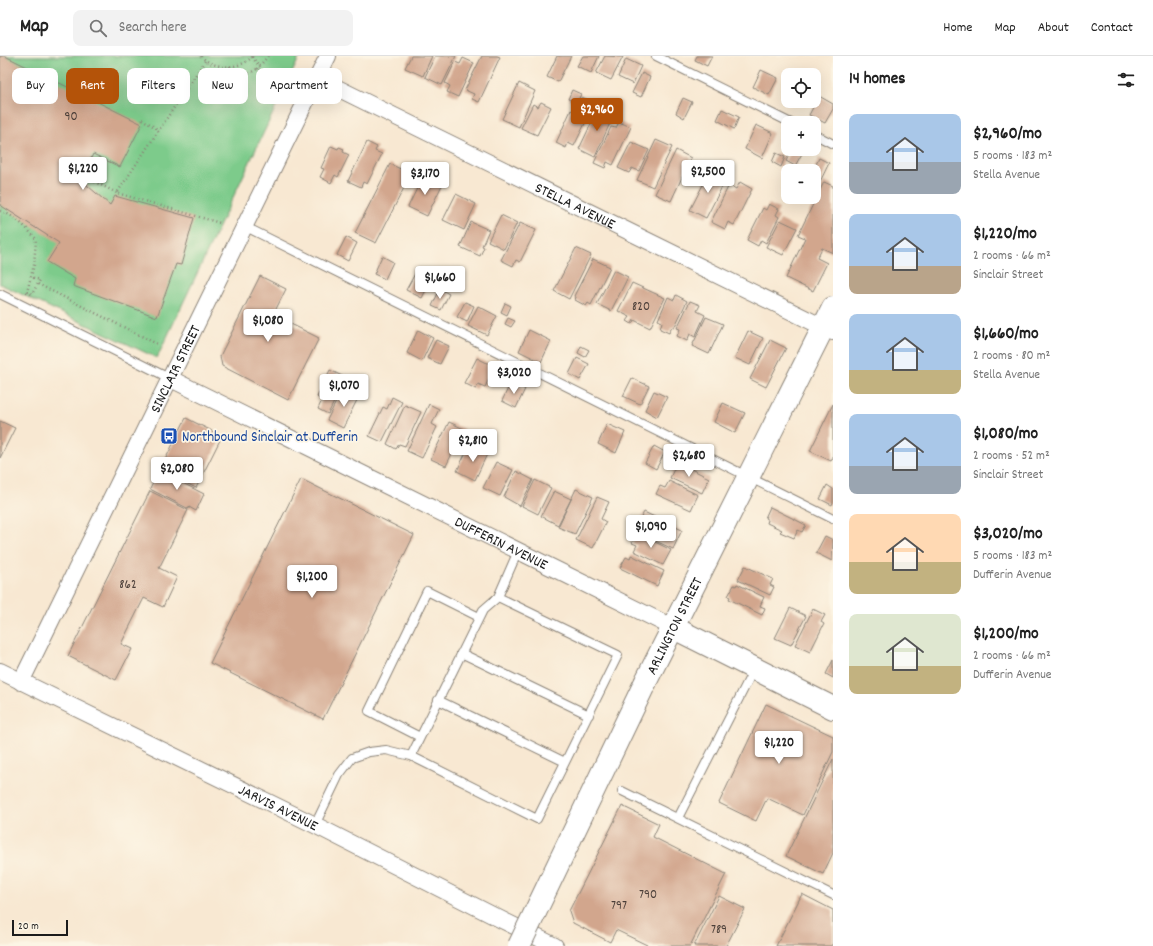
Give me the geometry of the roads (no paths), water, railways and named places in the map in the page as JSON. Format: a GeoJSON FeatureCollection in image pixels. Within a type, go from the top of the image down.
{"type":"FeatureCollection","features":[{"type":"Feature","properties":{"kind":"main road","name":"ARLINGTON STREET"},"geometry":{"type":"LineString","coordinates":[[520,946],[646,681],[749,477],[828,330],[833,308]]}},
{"type":"Feature","properties":{"kind":"main road","name":"DUFFERIN AVENUE"},"geometry":{"type":"LineString","coordinates":[[674,628],[833,708]]}},
{"type":"Feature","properties":{"kind":"street","name":"SINCLAIR STREET"},"geometry":{"type":"LineString","coordinates":[[322,68],[328,56]]}},
{"type":"Feature","properties":{"kind":"street","name":"STELLA AVENUE"},"geometry":{"type":"LineString","coordinates":[[342,90],[828,330]]}},
{"type":"Feature","properties":{"kind":"street","name":"SINCLAIR STREET"},"geometry":{"type":"LineString","coordinates":[[21,682],[304,104]]}},
{"type":"Feature","properties":{"kind":"street","name":"DUFFERIN AVENUE"},"geometry":{"type":"LineString","coordinates":[[169,378],[674,628]]}},
{"type":"Feature","properties":{"kind":"street","name":"JARVIS AVENUE"},"geometry":{"type":"LineString","coordinates":[[0,671],[315,825],[555,946]]}},
{"type":"Feature","properties":{"kind":"lane"},"geometry":{"type":"LineString","coordinates":[[656,56],[781,118]]}},
{"type":"Feature","properties":{"kind":"lane"},"geometry":{"type":"LineString","coordinates":[[821,138],[833,144]]}},
{"type":"Feature","properties":{"kind":"lane"},"geometry":{"type":"LineString","coordinates":[[244,226],[833,519]]}},
{"type":"Feature","properties":{"kind":"lane"},"geometry":{"type":"LineString","coordinates":[[0,294],[169,378]]}},
{"type":"Feature","properties":{"kind":"lane"},"geometry":{"type":"LineString","coordinates":[[411,756],[479,617],[483,610],[498,597],[518,551]]}},
{"type":"Feature","properties":{"kind":"lane"},"geometry":{"type":"LineString","coordinates":[[420,737],[369,711],[427,591],[479,617]]}},
{"type":"Feature","properties":{"kind":"lane"},"geometry":{"type":"LineString","coordinates":[[315,825],[339,775],[352,758],[369,752],[386,750],[411,756],[537,819],[618,655],[498,597]]}},
{"type":"Feature","properties":{"kind":"lane"},"geometry":{"type":"LineString","coordinates":[[461,653],[589,715]]}},
{"type":"Feature","properties":{"kind":"lane"},"geometry":{"type":"LineString","coordinates":[[678,818],[754,668]]}},
{"type":"Feature","properties":{"kind":"lane"},"geometry":{"type":"LineString","coordinates":[[438,700],[565,762]]}},
{"type":"Feature","properties":{"kind":"lane"},"geometry":{"type":"LineString","coordinates":[[622,791],[833,895]]}},
{"type":"Feature","properties":{"kind":"place","name":"Northbound Sinclair at Dufferin"},"geometry":{"type":"Point","coordinates":[169,436]}}]}
